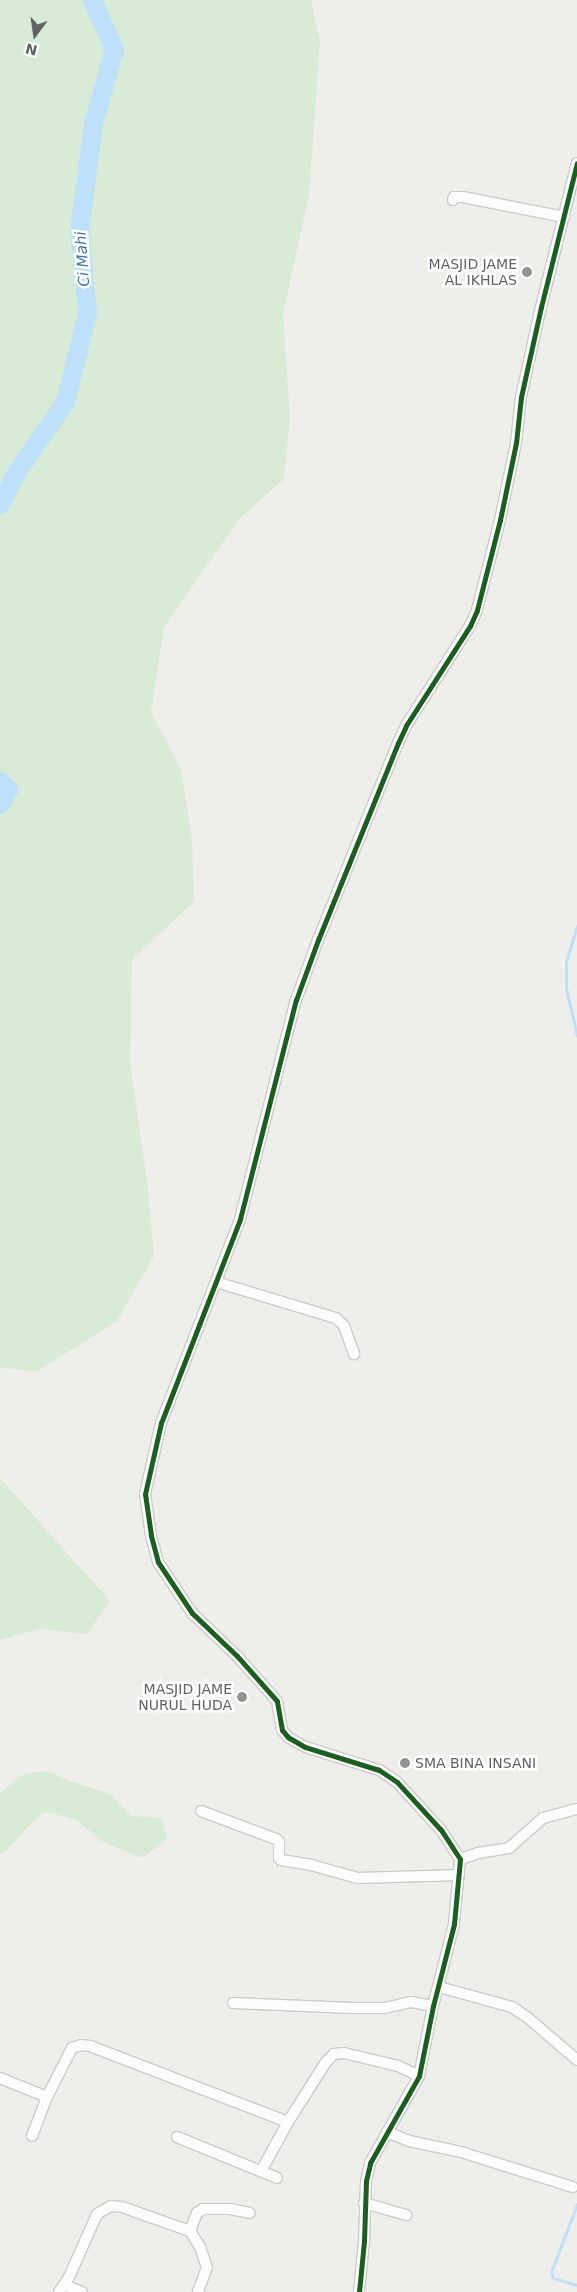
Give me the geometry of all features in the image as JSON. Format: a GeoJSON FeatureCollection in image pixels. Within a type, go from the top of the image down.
{"type":"FeatureCollection","features":[{"type":"Feature","properties":{"kind":"street"},"geometry":{"type":"LineString","coordinates":[[359,2292],[364,2241],[364,2203],[370,2164],[419,2076],[433,2006],[454,1924],[460,1859],[441,1830],[397,1782],[379,1770],[319,1753],[288,1737],[282,1730],[277,1701],[237,1656],[192,1613],[158,1562],[150,1535],[145,1494],[162,1423],[240,1219],[296,1000],[318,940],[407,724],[470,626],[477,610],[500,520],[516,443],[521,397],[577,163]]}},
{"type":"Feature","properties":{"kind":"street"},"geometry":{"type":"LineString","coordinates":[[453,200],[454,197],[463,197],[564,217]]}},
{"type":"Feature","properties":{"kind":"street"},"geometry":{"type":"LineString","coordinates":[[216,1282],[336,1318],[344,1326],[354,1354]]}},
{"type":"Feature","properties":{"kind":"street"},"geometry":{"type":"LineString","coordinates":[[460,1859],[478,1853],[509,1848],[543,1818],[577,1809]]}},
{"type":"Feature","properties":{"kind":"street"},"geometry":{"type":"LineString","coordinates":[[201,1812],[276,1839],[279,1842],[279,1858],[281,1860],[311,1864],[358,1878],[459,1875]]}},
{"type":"Feature","properties":{"kind":"street"},"geometry":{"type":"LineString","coordinates":[[439,1987],[512,2007],[527,2017],[577,2060]]}},
{"type":"Feature","properties":{"kind":"street"},"geometry":{"type":"LineString","coordinates":[[233,2004],[385,2008],[411,2002],[433,2006]]}},
{"type":"Feature","properties":{"kind":"street"},"geometry":{"type":"LineString","coordinates":[[32,2136],[47,2098],[72,2048],[81,2045],[90,2046],[288,2122]]}},
{"type":"Feature","properties":{"kind":"street"},"geometry":{"type":"LineString","coordinates":[[261,2171],[288,2122],[326,2062],[334,2054],[344,2053],[398,2066],[419,2076]]}},
{"type":"Feature","properties":{"kind":"street"},"geometry":{"type":"LineString","coordinates":[[0,2078],[47,2098]]}},
{"type":"Feature","properties":{"kind":"street"},"geometry":{"type":"LineString","coordinates":[[387,2132],[408,2141],[461,2152],[573,2187]]}},
{"type":"Feature","properties":{"kind":"street"},"geometry":{"type":"LineString","coordinates":[[177,2137],[277,2178]]}},
{"type":"Feature","properties":{"kind":"street"},"geometry":{"type":"LineString","coordinates":[[364,2203],[406,2215]]}},
{"type":"Feature","properties":{"kind":"street"},"geometry":{"type":"LineString","coordinates":[[82,2292],[62,2288],[97,2214],[110,2206],[122,2207],[190,2230],[200,2247],[207,2267],[198,2292]]}},
{"type":"Feature","properties":{"kind":"street"},"geometry":{"type":"LineString","coordinates":[[190,2230],[197,2214],[203,2209],[230,2209],[250,2213]]}},
{"type":"Feature","properties":{"kind":"green space"},"geometry":{"type":"Polygon","coordinates":[[[0,0],[311,0],[320,41],[309,195],[283,314],[290,420],[284,479],[240,518],[164,627],[151,712],[181,769],[192,840],[194,901],[132,960],[130,1062],[147,1181],[154,1256],[117,1321],[36,1372],[0,1367],[0,0]]]}},
{"type":"Feature","properties":{"kind":"green space"},"geometry":{"type":"Polygon","coordinates":[[[0,1478],[110,1601],[87,1634],[39,1629],[0,1640],[0,1478]]]}},
{"type":"Feature","properties":{"kind":"green space"},"geometry":{"type":"Polygon","coordinates":[[[43,1771],[110,1794],[131,1816],[162,1818],[167,1839],[144,1857],[139,1857],[102,1841],[75,1819],[45,1812],[33,1821],[6,1851],[0,1853],[0,1793],[23,1775],[43,1771]]]}},
{"type":"Feature","properties":{"kind":"waterway","name":"Ci Mahi"},"geometry":{"type":"LineString","coordinates":[[0,504],[16,472],[65,402],[87,312],[79,230],[93,123],[114,49],[92,0]]}},
{"type":"Feature","properties":{"kind":"waterway","name":"Ci Mahi"},"geometry":{"type":"LineString","coordinates":[[0,781],[8,789],[0,804]]}},
{"type":"Feature","properties":{"kind":"waterway"},"geometry":{"type":"LineString","coordinates":[[577,926],[566,961],[566,988],[577,1036]]}},
{"type":"Feature","properties":{"kind":"waterway"},"geometry":{"type":"LineString","coordinates":[[577,2204],[551,2272],[553,2278],[577,2285]]}},
{"type":"Feature","properties":{"kind":"cycle path"},"geometry":{"type":"LineString","coordinates":[[359,2292],[364,2241],[366,2181],[370,2163],[419,2076],[433,2006],[454,1924],[460,1859],[441,1830],[397,1782],[379,1770],[305,1747],[288,1737],[282,1730],[277,1701],[237,1656],[192,1613],[158,1562],[151,1535],[145,1494],[161,1423],[240,1219],[296,1000],[318,940],[407,724],[470,626],[477,610],[500,520],[516,443],[521,397],[541,307],[577,163]]}},
{"type":"Feature","properties":{"kind":"place","name":"MASJID JAME AL IKHLAS"},"geometry":{"type":"Point","coordinates":[527,272]}},
{"type":"Feature","properties":{"kind":"place","name":"MASJID JAME NURUL HUDA"},"geometry":{"type":"Point","coordinates":[242,1697]}},
{"type":"Feature","properties":{"kind":"place","name":"SMA BINA INSANI"},"geometry":{"type":"Point","coordinates":[405,1763]}}]}
